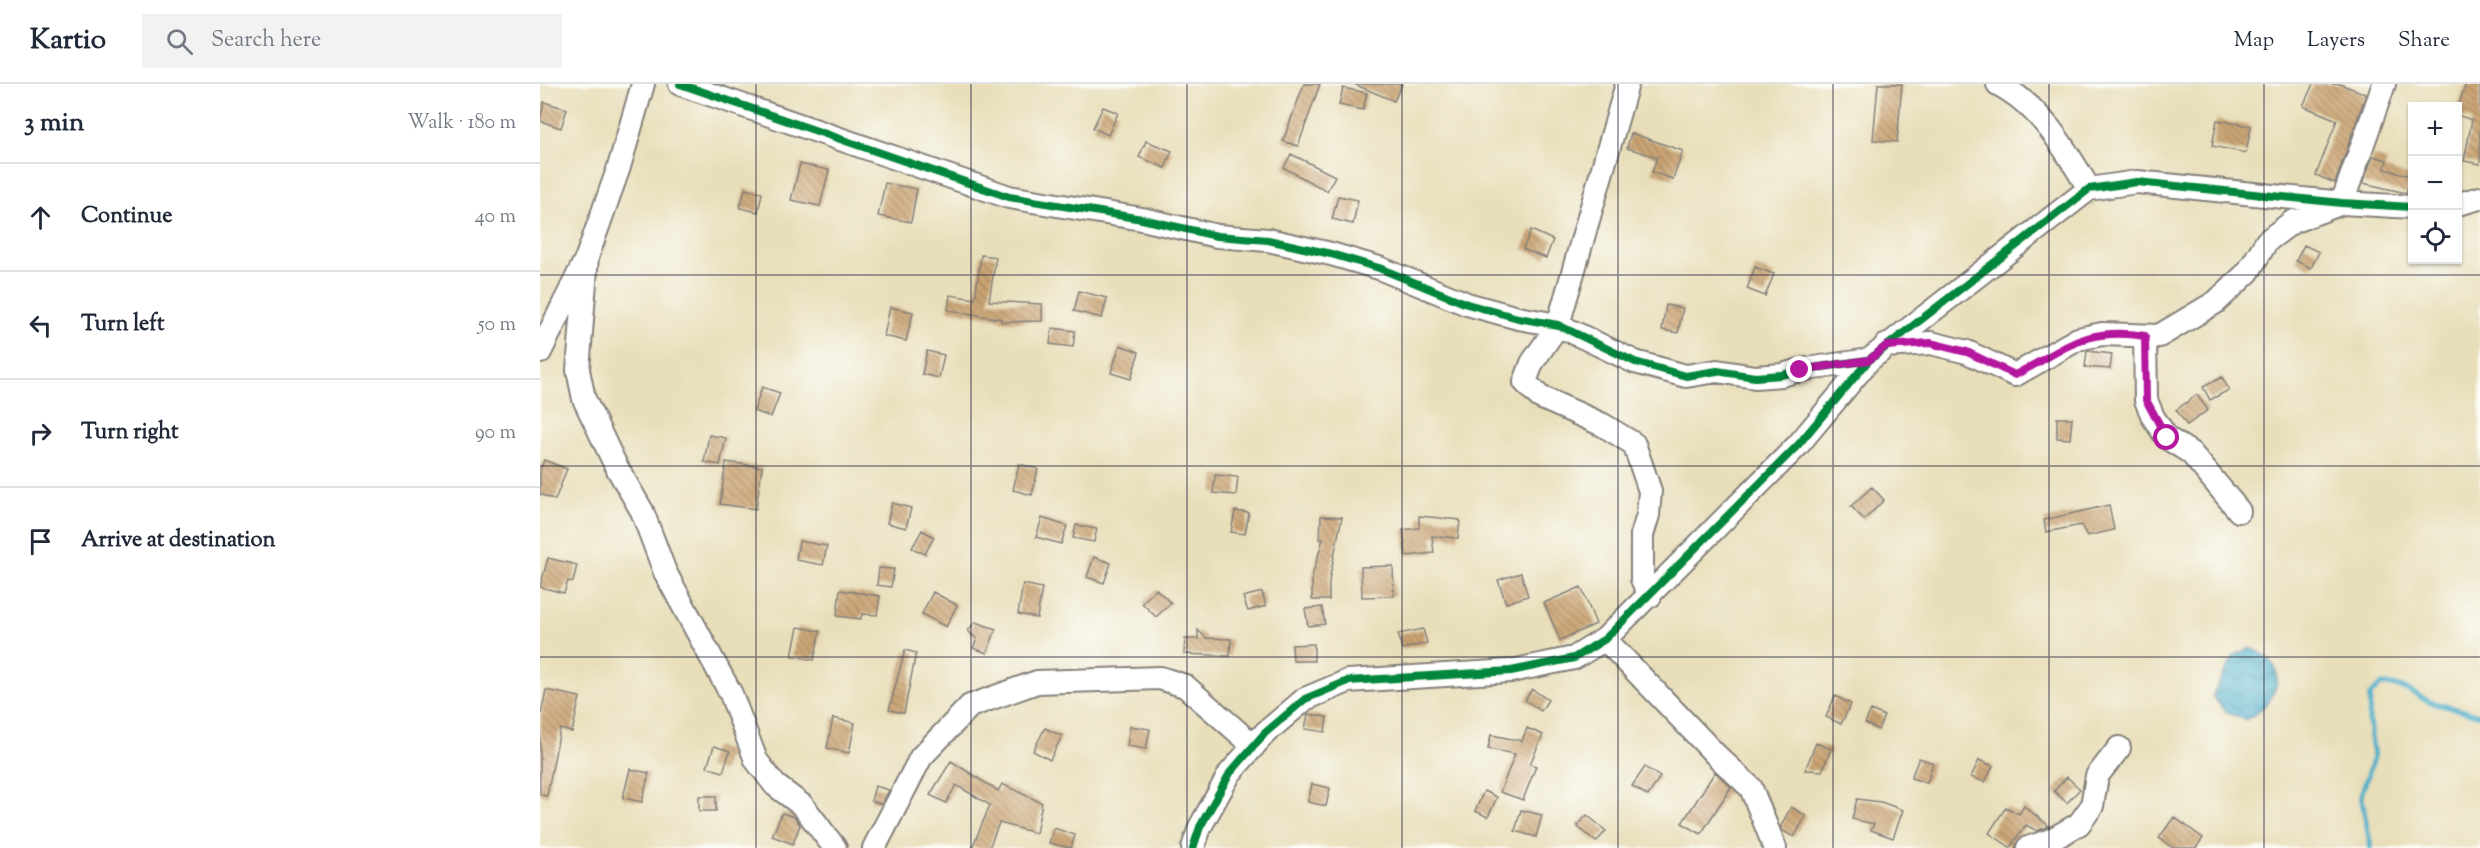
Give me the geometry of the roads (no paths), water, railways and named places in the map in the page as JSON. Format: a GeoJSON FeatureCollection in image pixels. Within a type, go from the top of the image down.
{"type":"FeatureCollection","features":[{"type":"Feature","properties":{"kind":"street"},"geometry":{"type":"LineString","coordinates":[[540,352],[587,257],[619,167],[643,84]]}},
{"type":"Feature","properties":{"kind":"street"},"geometry":{"type":"LineString","coordinates":[[680,84],[1009,197],[1142,219],[1218,236],[1268,240],[1331,254],[1379,268],[1467,304],[1518,318],[1558,325],[1635,362],[1686,376],[1717,371],[1755,377],[1782,375],[1930,343],[1967,352],[2015,375],[2079,339],[2102,334],[2159,336],[2216,302],[2247,272],[2267,242],[2292,222],[2342,203],[2384,84]]}},
{"type":"Feature","properties":{"kind":"street"},"geometry":{"type":"LineString","coordinates":[[1627,84],[1558,325],[1532,363],[1526,382],[1540,397],[1603,425],[1634,444],[1650,491],[1642,546],[1642,579],[1650,596]]}},
{"type":"Feature","properties":{"kind":"street"},"geometry":{"type":"LineString","coordinates":[[1998,84],[2019,95],[2040,116],[2073,161],[2088,189]]}},
{"type":"Feature","properties":{"kind":"street"},"geometry":{"type":"LineString","coordinates":[[1193,848],[1200,827],[1230,773],[1254,746],[1305,699],[1348,681],[1511,671],[1574,658],[1605,639],[1798,445],[1877,353],[2088,189],[2137,182],[2342,203],[2408,207]]}},
{"type":"Feature","properties":{"kind":"street"},"geometry":{"type":"LineString","coordinates":[[2462,203],[2480,198]]}},
{"type":"Feature","properties":{"kind":"street"},"geometry":{"type":"LineString","coordinates":[[587,257],[578,370],[584,399],[615,466],[642,511],[665,572],[731,694],[756,760],[776,785],[802,806],[835,848]]}},
{"type":"Feature","properties":{"kind":"street"},"geometry":{"type":"LineString","coordinates":[[2145,336],[2146,400],[2154,417],[2167,438],[2191,453],[2239,511]]}},
{"type":"Feature","properties":{"kind":"street"},"geometry":{"type":"LineString","coordinates":[[1605,639],[1751,788],[1776,848]]}},
{"type":"Feature","properties":{"kind":"street"},"geometry":{"type":"LineString","coordinates":[[874,848],[921,757],[970,706],[1037,682],[1160,678],[1185,686],[1254,746]]}},
{"type":"Feature","properties":{"kind":"street"},"geometry":{"type":"LineString","coordinates":[[2028,848],[2051,840],[2079,824],[2092,806],[2097,776],[2119,748]]}},
{"type":"Feature","properties":{"kind":"water"},"geometry":{"type":"Polygon","coordinates":[[[2249,648],[2263,654],[2272,663],[2277,683],[2266,704],[2245,720],[2225,711],[2212,696],[2234,656],[2249,648]]]}},
{"type":"Feature","properties":{"kind":"waterway"},"geometry":{"type":"LineString","coordinates":[[2371,848],[2361,795],[2374,757],[2369,722],[2370,695],[2381,685],[2392,685],[2406,689],[2430,702],[2480,715]]}}]}
